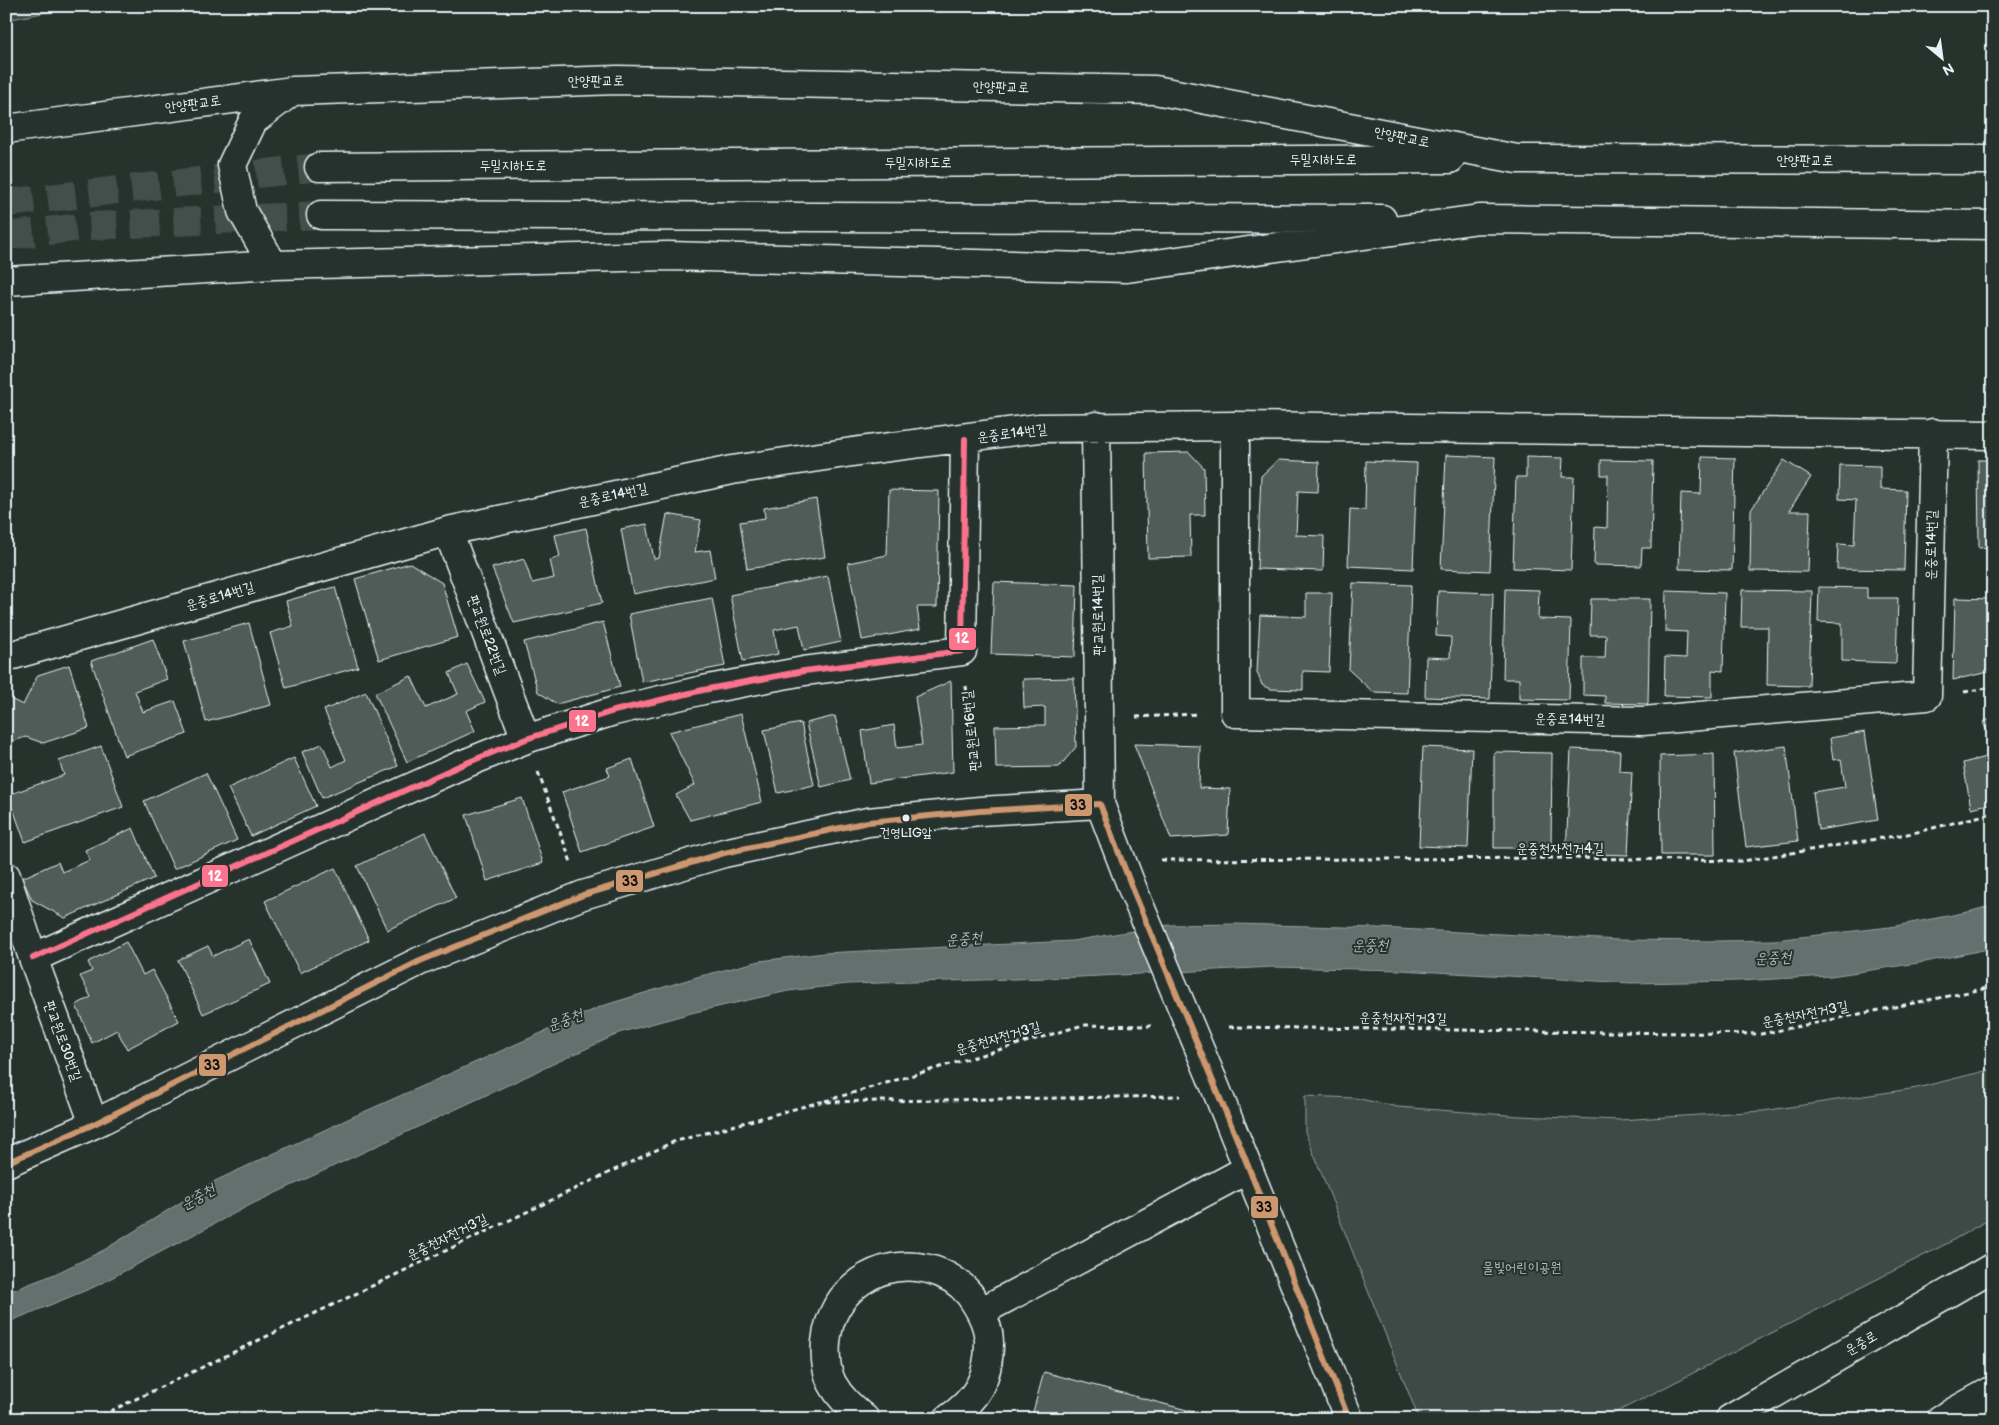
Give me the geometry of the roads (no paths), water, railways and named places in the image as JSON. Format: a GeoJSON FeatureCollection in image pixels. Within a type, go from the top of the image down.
{"type":"FeatureCollection","features":[{"type":"Feature","properties":{"kind":"street","name":"안양판교로"},"geometry":{"type":"LineString","coordinates":[[6,129],[293,91],[618,80],[1155,90],[1517,159],[1993,160]]}},
{"type":"Feature","properties":{"kind":"street"},"geometry":{"type":"LineString","coordinates":[[273,265],[242,211],[232,165],[253,121],[293,91]]}},
{"type":"Feature","properties":{"kind":"street","name":"두밀지하도로"},"geometry":{"type":"LineString","coordinates":[[319,166],[1517,159]]}},
{"type":"Feature","properties":{"kind":"street"},"geometry":{"type":"LineString","coordinates":[[321,215],[1479,219],[1993,226]]}},
{"type":"Feature","properties":{"kind":"street"},"geometry":{"type":"LineString","coordinates":[[6,281],[273,265],[668,256],[1126,268],[1479,219]]}},
{"type":"Feature","properties":{"kind":"street","name":"판교원로14번길"},"geometry":{"type":"LineString","coordinates":[[1096,426],[1100,804]]}},
{"type":"Feature","properties":{"kind":"street","name":"운중로14번길"},"geometry":{"type":"LineString","coordinates":[[1235,426],[1235,713],[1643,721],[1927,696],[1933,433]]}},
{"type":"Feature","properties":{"kind":"street","name":"운중로14번길"},"geometry":{"type":"LineString","coordinates":[[6,657],[448,531],[732,470],[859,451],[965,439],[1038,428],[1235,426],[1993,435]]}},
{"type":"Feature","properties":{"kind":"street"},"geometry":{"type":"LineString","coordinates":[[33,958],[459,766],[526,739],[614,711],[703,690],[804,671],[962,651],[965,439]]}},
{"type":"Feature","properties":{"kind":"street","name":"판교원로22번길"},"geometry":{"type":"LineString","coordinates":[[448,531],[526,739]]}},
{"type":"Feature","properties":{"kind":"street"},"geometry":{"type":"LineString","coordinates":[[6,1163],[94,1124],[420,961],[583,895],[724,854],[859,824],[980,811],[1100,804],[1133,890],[1349,1419]]}},
{"type":"Feature","properties":{"kind":"street","name":"판교원로30번길"},"geometry":{"type":"LineString","coordinates":[[6,876],[33,958],[94,1124]]}},
{"type":"Feature","properties":{"kind":"street"},"geometry":{"type":"LineString","coordinates":[[982,1311],[1248,1169]]}},
{"type":"Feature","properties":{"kind":"street"},"geometry":{"type":"LineString","coordinates":[[866,1419],[847,1404],[832,1382],[825,1355],[828,1326],[840,1301],[860,1281],[885,1268],[913,1265],[941,1272],[965,1288],[982,1311],[989,1336],[989,1362],[980,1387],[964,1408],[948,1419]]}},
{"type":"Feature","properties":{"kind":"street","name":"운중로"},"geometry":{"type":"LineString","coordinates":[[1730,1419],[1993,1267]]}},
{"type":"Feature","properties":{"kind":"street"},"geometry":{"type":"LineString","coordinates":[[1941,1419],[1993,1390]]}},
{"type":"Feature","properties":{"kind":"water","name":"운중천"},"geometry":{"type":"Polygon","coordinates":[[[1993,905],[1993,948],[1925,962],[1831,976],[1738,981],[1632,983],[1400,970],[1273,967],[1081,977],[848,984],[788,991],[691,1013],[622,1032],[252,1204],[94,1287],[6,1323],[6,1293],[55,1274],[104,1250],[215,1181],[348,1119],[602,1006],[697,977],[760,961],[824,953],[1072,941],[1169,925],[1236,924],[1379,928],[1620,940],[1774,940],[1890,927],[1968,912],[1993,905]]]}},
{"type":"Feature","properties":{"kind":"tunnel"},"geometry":{"type":"LineString","coordinates":[[6,203],[319,167]]}},
{"type":"Feature","properties":{"kind":"tunnel"},"geometry":{"type":"LineString","coordinates":[[6,236],[89,226],[321,215]]}},
{"type":"Feature","properties":{"kind":"place","name":"건영LIG앞"},"geometry":{"type":"Point","coordinates":[906,818]}},
{"type":"Feature","properties":{"kind":"park label","name":"물빛어린이공원"},"geometry":{"type":"Point","coordinates":[1522,1267]}}]}
